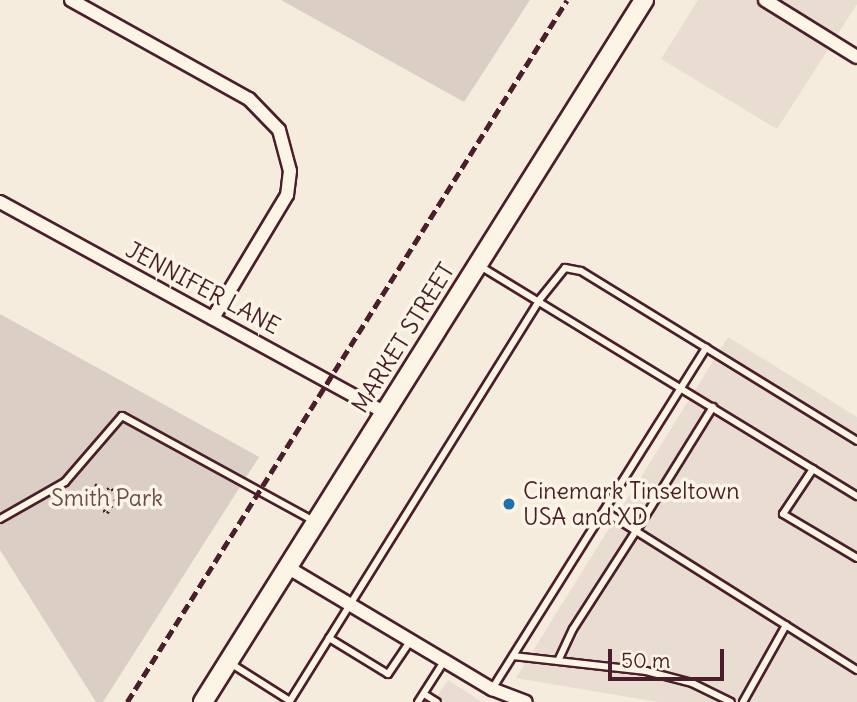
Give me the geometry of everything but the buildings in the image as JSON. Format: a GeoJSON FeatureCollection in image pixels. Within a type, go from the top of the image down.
{"type":"FeatureCollection","features":[{"type":"Feature","properties":{"kind":"main road","name":"MARKET STREET"},"geometry":{"type":"LineString","coordinates":[[207,701],[287,567],[644,0]]}},
{"type":"Feature","properties":{"kind":"street"},"geometry":{"type":"LineString","coordinates":[[71,0],[249,99],[279,130],[290,171],[287,195],[213,318]]}},
{"type":"Feature","properties":{"kind":"street"},"geometry":{"type":"LineString","coordinates":[[765,0],[857,57]]}},
{"type":"Feature","properties":{"kind":"street","name":"JENNIFER LANE"},"geometry":{"type":"LineString","coordinates":[[0,202],[385,412]]}},
{"type":"Feature","properties":{"kind":"street"},"geometry":{"type":"LineString","coordinates":[[287,567],[506,699],[526,702]]}},
{"type":"Feature","properties":{"kind":"lane"},"geometry":{"type":"LineString","coordinates":[[478,265],[540,299],[857,496]]}},
{"type":"Feature","properties":{"kind":"lane"},"geometry":{"type":"LineString","coordinates":[[228,662],[290,701],[557,272],[573,268],[857,441]]}},
{"type":"Feature","properties":{"kind":"lane"},"geometry":{"type":"LineString","coordinates":[[492,689],[706,348]]}},
{"type":"Feature","properties":{"kind":"lane"},"geometry":{"type":"LineString","coordinates":[[558,661],[573,629],[713,407]]}},
{"type":"Feature","properties":{"kind":"lane"},"geometry":{"type":"LineString","coordinates":[[0,519],[65,482],[122,416],[316,522]]}},
{"type":"Feature","properties":{"kind":"lane"},"geometry":{"type":"LineString","coordinates":[[813,469],[783,514],[857,558]]}},
{"type":"Feature","properties":{"kind":"lane"},"geometry":{"type":"LineString","coordinates":[[604,511],[857,670]]}},
{"type":"Feature","properties":{"kind":"lane"},"geometry":{"type":"LineString","coordinates":[[744,702],[786,625]]}},
{"type":"Feature","properties":{"kind":"lane"},"geometry":{"type":"LineString","coordinates":[[328,638],[388,674],[411,640]]}},
{"type":"Feature","properties":{"kind":"lane"},"geometry":{"type":"LineString","coordinates":[[513,656],[646,671],[692,683],[732,702]]}},
{"type":"Feature","properties":{"kind":"lane"},"geometry":{"type":"LineString","coordinates":[[418,702],[444,660]]}},
{"type":"Feature","properties":{"kind":"lane"},"geometry":{"type":"LineString","coordinates":[[424,694],[436,702]]}},
{"type":"Feature","properties":{"kind":"path"},"geometry":{"type":"LineString","coordinates":[[95,484],[107,491]]}},
{"type":"Feature","properties":{"kind":"path"},"geometry":{"type":"LineString","coordinates":[[109,488],[119,494],[107,513],[97,506],[99,503],[109,488]]}},
{"type":"Feature","properties":{"kind":"path"},"geometry":{"type":"LineString","coordinates":[[88,496],[99,503]]}},
{"type":"Feature","properties":{"kind":"shaded area"},"geometry":{"type":"Polygon","coordinates":[[[698,0],[857,0],[857,4],[777,129],[661,59],[698,0]]]}},
{"type":"Feature","properties":{"kind":"shaded area"},"geometry":{"type":"Polygon","coordinates":[[[728,337],[857,417],[857,702],[658,702],[516,678],[728,337]]]}},
{"type":"Feature","properties":{"kind":"shaded area"},"geometry":{"type":"Polygon","coordinates":[[[448,680],[482,702],[433,702],[448,680]]]}},
{"type":"Feature","properties":{"kind":"green space"},"geometry":{"type":"Polygon","coordinates":[[[281,0],[530,0],[464,102],[281,0]]]}},
{"type":"Feature","properties":{"kind":"green space","name":"Smith Park"},"geometry":{"type":"Polygon","coordinates":[[[0,314],[259,457],[103,702],[96,702],[0,550],[0,314]]]}},
{"type":"Feature","properties":{"kind":"railway"},"geometry":{"type":"LineString","coordinates":[[127,702],[567,0]]}},
{"type":"Feature","properties":{"kind":"place","name":"Cinemark Tinseltown USA and XD"},"geometry":{"type":"Point","coordinates":[509,504]}}]}
